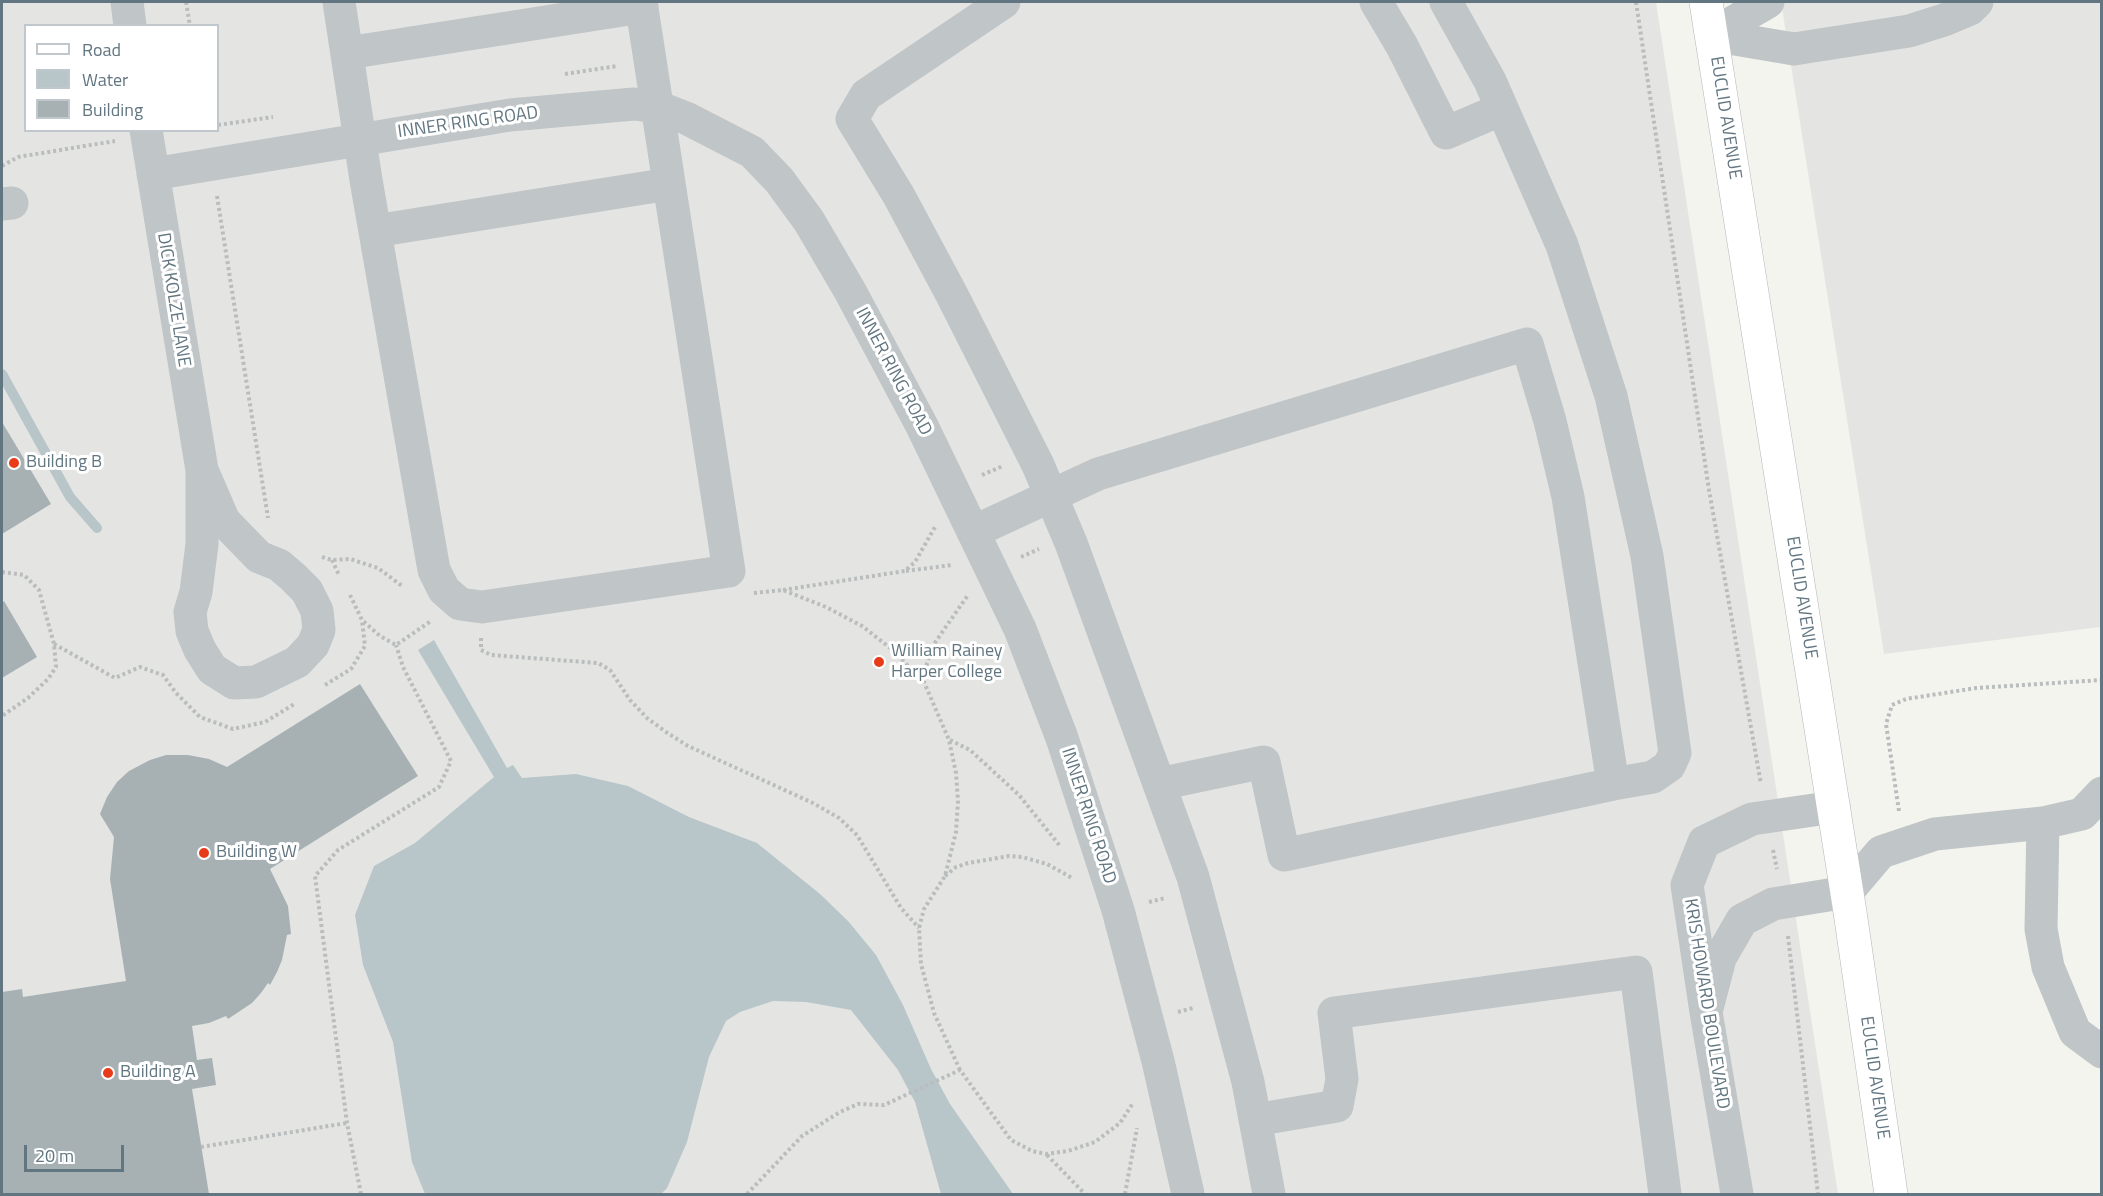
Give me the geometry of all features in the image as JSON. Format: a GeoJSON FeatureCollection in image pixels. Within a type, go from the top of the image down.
{"type":"FeatureCollection","features":[{"type":"Feature","properties":{"kind":"main road","name":"EUCLID AVENUE"},"geometry":{"type":"LineString","coordinates":[[1706,2],[1834,807],[1891,1194]]}},
{"type":"Feature","properties":{"kind":"lane"},"geometry":{"type":"LineString","coordinates":[[127,2],[130,24]]}},
{"type":"Feature","properties":{"kind":"lane"},"geometry":{"type":"LineString","coordinates":[[339,2],[360,139],[375,231],[434,570],[444,590],[460,604],[482,607],[729,571],[642,4],[347,53]]}},
{"type":"Feature","properties":{"kind":"lane"},"geometry":{"type":"LineString","coordinates":[[1004,2],[866,95],[852,119],[899,196],[1038,465],[1104,630],[1193,877],[1235,1029],[1269,1194]]}},
{"type":"Feature","properties":{"kind":"lane"},"geometry":{"type":"LineString","coordinates":[[1376,2],[1402,46],[1446,133],[1502,109]]}},
{"type":"Feature","properties":{"kind":"lane"},"geometry":{"type":"LineString","coordinates":[[1159,784],[1264,762],[1284,855],[1653,777],[1669,766],[1675,753],[1647,556],[1611,396],[1565,255],[1490,81],[1446,2]]}},
{"type":"Feature","properties":{"kind":"lane"},"geometry":{"type":"LineString","coordinates":[[1712,35],[1768,2]]}},
{"type":"Feature","properties":{"kind":"lane"},"geometry":{"type":"LineString","coordinates":[[1712,35],[1794,49],[1909,31],[1970,9],[1977,2]]}},
{"type":"Feature","properties":{"kind":"lane","name":"INNER RING ROAD"},"geometry":{"type":"LineString","coordinates":[[153,174],[531,113],[634,104],[657,107],[686,118],[752,152],[779,180],[809,221],[850,291],[922,426],[1020,629],[1062,738],[1098,843],[1135,968],[1188,1194]]}},
{"type":"Feature","properties":{"kind":"lane","name":"DICK KOLZE LANE"},"geometry":{"type":"LineString","coordinates":[[147,133],[202,470]]}},
{"type":"Feature","properties":{"kind":"lane"},"geometry":{"type":"LineString","coordinates":[[375,231],[669,184]]}},
{"type":"Feature","properties":{"kind":"lane"},"geometry":{"type":"LineString","coordinates":[[973,532],[1098,474],[1527,344],[1550,421],[1568,497],[1613,784]]}},
{"type":"Feature","properties":{"kind":"lane"},"geometry":{"type":"LineString","coordinates":[[202,470],[224,521],[259,557],[279,565],[294,577],[308,591],[317,611],[319,630],[313,645],[297,662],[256,682],[234,683],[212,669],[192,631],[190,612],[196,592],[202,544],[202,470]]}},
{"type":"Feature","properties":{"kind":"lane"},"geometry":{"type":"LineString","coordinates":[[1706,1012],[1720,958],[1742,920],[1773,904],[1847,892],[1881,852],[1935,834],[2043,823],[2082,814],[2102,793]]}},
{"type":"Feature","properties":{"kind":"lane","name":"KRIS HOWARD BOULEVARD"},"geometry":{"type":"LineString","coordinates":[[1737,1194],[1706,1012],[1688,885],[1704,842],[1752,819],[1834,807]]}},
{"type":"Feature","properties":{"kind":"lane"},"geometry":{"type":"LineString","coordinates":[[2043,823],[2041,929],[2048,967],[2075,1032],[2102,1052]]}},
{"type":"Feature","properties":{"kind":"lane"},"geometry":{"type":"LineString","coordinates":[[1255,1120],[1337,1106],[1342,1079],[1334,1013],[1636,972],[1665,1194]]}},
{"type":"Feature","properties":{"kind":"path"},"geometry":{"type":"LineString","coordinates":[[186,2],[190,24]]}},
{"type":"Feature","properties":{"kind":"path"},"geometry":{"type":"LineString","coordinates":[[1636,2],[1709,490],[1760,778]]}},
{"type":"Feature","properties":{"kind":"path"},"geometry":{"type":"LineString","coordinates":[[219,125],[284,116]]}},
{"type":"Feature","properties":{"kind":"path"},"geometry":{"type":"LineString","coordinates":[[2,166],[18,157],[147,133]]}},
{"type":"Feature","properties":{"kind":"path"},"geometry":{"type":"LineString","coordinates":[[212,164],[269,527]]}},
{"type":"Feature","properties":{"kind":"path"},"geometry":{"type":"LineString","coordinates":[[905,571],[915,562],[936,524]]}},
{"type":"Feature","properties":{"kind":"path"},"geometry":{"type":"LineString","coordinates":[[311,554],[332,560],[350,559],[378,568],[409,591]]}},
{"type":"Feature","properties":{"kind":"path"},"geometry":{"type":"LineString","coordinates":[[332,560],[342,580]]}},
{"type":"Feature","properties":{"kind":"path"},"geometry":{"type":"LineString","coordinates":[[750,593],[952,565]]}},
{"type":"Feature","properties":{"kind":"path"},"geometry":{"type":"LineString","coordinates":[[2,572],[24,574],[39,590],[54,644],[56,667],[48,679],[28,698],[2,716]]}},
{"type":"Feature","properties":{"kind":"path"},"geometry":{"type":"LineString","coordinates":[[924,682],[927,663],[934,644],[961,602],[974,587]]}},
{"type":"Feature","properties":{"kind":"path"},"geometry":{"type":"LineString","coordinates":[[347,590],[362,620],[380,636],[396,645],[403,667],[451,761],[439,787],[338,850],[315,876],[347,1123],[361,1194]]}},
{"type":"Feature","properties":{"kind":"path"},"geometry":{"type":"LineString","coordinates":[[783,590],[826,607],[862,626],[894,651],[924,682],[949,740],[956,773],[958,801],[956,832],[945,876]]}},
{"type":"Feature","properties":{"kind":"path"},"geometry":{"type":"LineString","coordinates":[[396,645],[433,621],[428,614]]}},
{"type":"Feature","properties":{"kind":"path"},"geometry":{"type":"LineString","coordinates":[[482,632],[481,650],[491,655],[598,663],[610,670],[630,700],[647,718],[666,732],[688,746],[813,802],[839,818],[857,835],[901,908],[919,928]]}},
{"type":"Feature","properties":{"kind":"path"},"geometry":{"type":"LineString","coordinates":[[1898,806],[1886,724],[1892,705],[1906,699],[1976,687],[2102,680]]}},
{"type":"Feature","properties":{"kind":"path"},"geometry":{"type":"LineString","coordinates":[[949,740],[970,750],[1019,795],[1063,849]]}},
{"type":"Feature","properties":{"kind":"path"},"geometry":{"type":"LineString","coordinates":[[1771,839],[1777,869]]}},
{"type":"Feature","properties":{"kind":"path"},"geometry":{"type":"LineString","coordinates":[[1078,884],[1047,864],[1022,857],[1008,856],[956,867],[945,876],[924,909],[919,928],[921,964],[934,1013],[960,1070],[1011,1140],[1032,1151],[1046,1154],[1068,1151],[1095,1142],[1120,1123],[1133,1104]]}},
{"type":"Feature","properties":{"kind":"path"},"geometry":{"type":"LineString","coordinates":[[1071,872],[1072,878]]}},
{"type":"Feature","properties":{"kind":"path"},"geometry":{"type":"LineString","coordinates":[[1789,940],[1818,1194]]}},
{"type":"Feature","properties":{"kind":"path"},"geometry":{"type":"LineString","coordinates":[[747,1194],[802,1136],[840,1112],[858,1104],[884,1105],[960,1070]]}},
{"type":"Feature","properties":{"kind":"path"},"geometry":{"type":"LineString","coordinates":[[1134,1093],[1135,1109]]}},
{"type":"Feature","properties":{"kind":"path"},"geometry":{"type":"LineString","coordinates":[[1125,1194],[1137,1122]]}},
{"type":"Feature","properties":{"kind":"path"},"geometry":{"type":"LineString","coordinates":[[201,1147],[347,1123]]}},
{"type":"Feature","properties":{"kind":"path"},"geometry":{"type":"LineString","coordinates":[[1046,1154],[1085,1194]]}},
{"type":"Feature","properties":{"kind":"shaded area","name":"William Rainey Harper College"},"geometry":{"type":"Polygon","coordinates":[[[2,2],[1656,2],[1838,1194],[2,1194],[2,2]]]}},
{"type":"Feature","properties":{"kind":"shaded area"},"geometry":{"type":"Polygon","coordinates":[[[1781,2],[2101,2],[2101,627],[1884,654],[1781,2]]]}},
{"type":"Feature","properties":{"kind":"water"},"geometry":{"type":"Polygon","coordinates":[[[434,640],[507,768],[513,765],[522,778],[576,774],[628,786],[689,817],[757,843],[820,894],[848,921],[876,955],[903,1005],[931,1069],[950,1104],[1013,1194],[941,1194],[915,1102],[898,1070],[851,1010],[806,1002],[773,1001],[740,1012],[726,1021],[709,1057],[687,1142],[667,1188],[661,1194],[425,1194],[412,1162],[393,1042],[363,965],[355,915],[374,866],[415,843],[494,777],[418,650],[434,640]]]}},
{"type":"Feature","properties":{"kind":"building","name":"Building B"},"geometry":{"type":"Polygon","coordinates":[[[2,422],[51,504],[2,534],[2,422]]]}},
{"type":"Feature","properties":{"kind":"building"},"geometry":{"type":"Polygon","coordinates":[[[4,601],[37,657],[2,678],[2,603],[4,601]]]}},
{"type":"Feature","properties":{"kind":"building"},"geometry":{"type":"Polygon","coordinates":[[[360,684],[418,776],[270,869],[288,906],[291,934],[287,935],[277,972],[270,985],[268,983],[252,1003],[228,1019],[226,1016],[209,1023],[192,1026],[197,1060],[212,1058],[216,1085],[192,1089],[209,1194],[2,1194],[2,992],[22,989],[23,997],[126,981],[110,879],[114,837],[100,814],[117,782],[129,771],[166,755],[188,755],[209,759],[227,767],[360,684]]]}},
{"type":"Feature","properties":{"kind":"waterway"},"geometry":{"type":"LineString","coordinates":[[2,374],[70,497],[97,528]]}},
{"type":"Feature","properties":{"kind":"place","name":"Building B"},"geometry":{"type":"Point","coordinates":[14,463]}},
{"type":"Feature","properties":{"kind":"place","name":"William Rainey Harper College"},"geometry":{"type":"Point","coordinates":[879,662]}},
{"type":"Feature","properties":{"kind":"place","name":"Building W"},"geometry":{"type":"Point","coordinates":[204,853]}},
{"type":"Feature","properties":{"kind":"place","name":"Building A"},"geometry":{"type":"Point","coordinates":[108,1073]}}]}
